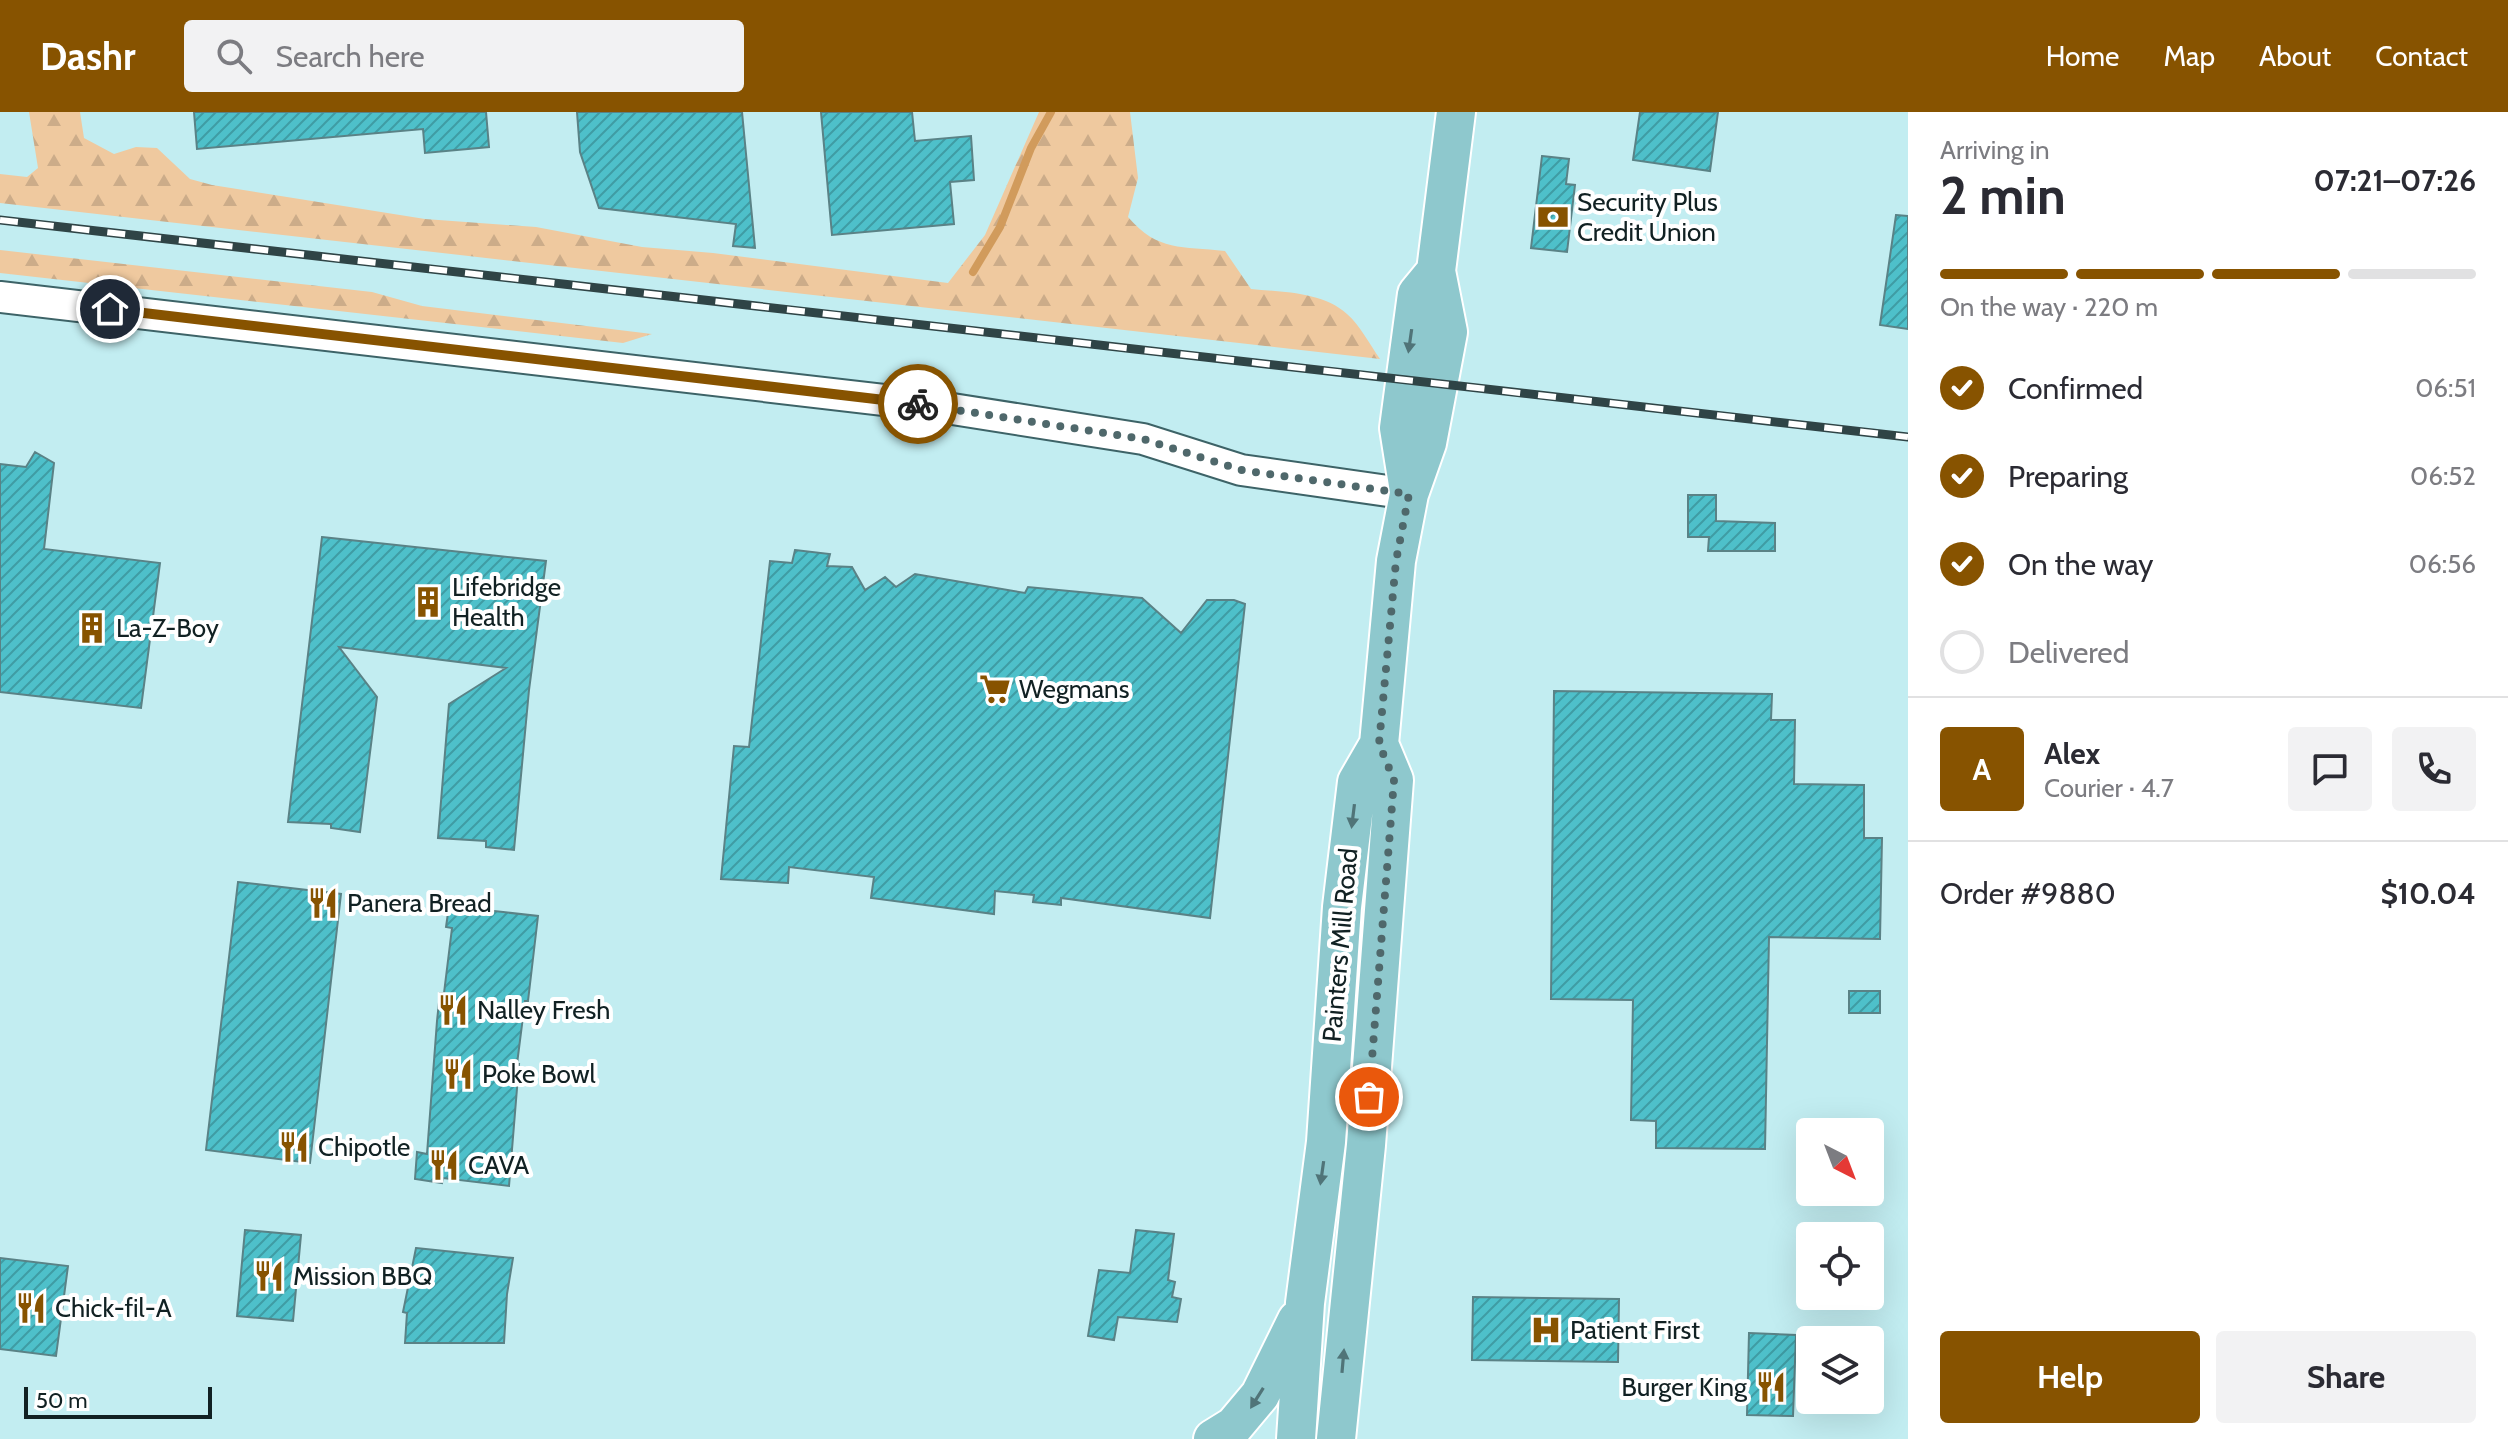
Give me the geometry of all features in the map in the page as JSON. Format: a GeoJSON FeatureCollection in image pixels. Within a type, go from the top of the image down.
{"type":"FeatureCollection","features":[{"type":"Feature","properties":{"kind":"main road","name":"Painters Mill Road"},"geometry":{"type":"LineString","coordinates":[[1296,1439],[1305,1303],[1323,1176],[1338,944],[1357,782],[1379,744],[1396,561],[1409,494],[1427,443],[1448,332],[1436,271],[1456,112]]}},
{"type":"Feature","properties":{"kind":"main road","name":"Painters Mill Road"},"geometry":{"type":"LineString","coordinates":[[1336,1439],[1366,1145],[1394,780],[1379,744]]}},
{"type":"Feature","properties":{"kind":"main road"},"geometry":{"type":"LineString","coordinates":[[1213,1439],[1234,1426],[1260,1395],[1305,1303]]}},
{"type":"Feature","properties":{"kind":"street"},"geometry":{"type":"LineString","coordinates":[[0,297],[927,405],[1143,439],[1241,470],[1409,494]]}},
{"type":"Feature","properties":{"kind":"green space"},"geometry":{"type":"Polygon","coordinates":[[[29,112],[80,112],[84,138],[114,154],[136,147],[157,148],[190,179],[212,185],[425,219],[536,227],[642,247],[948,283],[985,235],[1039,112],[1130,112],[1138,178],[1128,217],[1139,228],[1172,245],[1225,251],[1251,289],[1302,294],[1326,301],[1347,314],[1380,359],[0,203],[0,174],[27,177],[38,168],[29,112]]]}},
{"type":"Feature","properties":{"kind":"green space"},"geometry":{"type":"Polygon","coordinates":[[[0,250],[372,292],[422,306],[652,334],[623,343],[0,273],[0,250]]]}},
{"type":"Feature","properties":{"kind":"building"},"geometry":{"type":"Polygon","coordinates":[[[194,112],[486,112],[489,147],[425,153],[423,129],[197,149],[194,112]]]}},
{"type":"Feature","properties":{"kind":"building"},"geometry":{"type":"Polygon","coordinates":[[[577,112],[742,112],[755,248],[733,246],[736,224],[599,208],[580,152],[577,112]]]}},
{"type":"Feature","properties":{"kind":"building"},"geometry":{"type":"Polygon","coordinates":[[[821,112],[912,112],[915,141],[971,136],[974,180],[950,182],[954,224],[832,235],[821,112]]]}},
{"type":"Feature","properties":{"kind":"building"},"geometry":{"type":"Polygon","coordinates":[[[1640,112],[1718,112],[1710,171],[1633,160],[1640,112]]]}},
{"type":"Feature","properties":{"kind":"building","name":"Security Plus Credit Union"},"geometry":{"type":"Polygon","coordinates":[[[1542,156],[1569,159],[1566,184],[1575,185],[1567,252],[1531,248],[1542,156]]]}},
{"type":"Feature","properties":{"kind":"building"},"geometry":{"type":"Polygon","coordinates":[[[1896,215],[1908,216],[1908,329],[1880,325],[1896,215]]]}},
{"type":"Feature","properties":{"kind":"building","name":"La-Z-Boy"},"geometry":{"type":"Polygon","coordinates":[[[35,452],[54,463],[44,549],[160,563],[141,708],[0,692],[0,464],[26,467],[35,452]]]}},
{"type":"Feature","properties":{"kind":"building"},"geometry":{"type":"Polygon","coordinates":[[[1688,495],[1716,495],[1716,521],[1775,523],[1775,551],[1708,551],[1709,537],[1688,537],[1688,495]]]}},
{"type":"Feature","properties":{"kind":"building"},"geometry":{"type":"Polygon","coordinates":[[[322,537],[546,561],[529,690],[514,850],[486,847],[486,841],[438,838],[449,704],[506,668],[339,647],[377,697],[360,832],[331,828],[331,824],[288,822],[322,537]]]}},
{"type":"Feature","properties":{"kind":"building","name":"Wegmans"},"geometry":{"type":"Polygon","coordinates":[[[795,550],[830,554],[827,566],[852,567],[865,590],[885,577],[896,587],[915,574],[1025,593],[1028,587],[1142,598],[1181,633],[1207,600],[1234,600],[1245,604],[1210,918],[1061,898],[1061,905],[1033,902],[1034,895],[995,891],[994,914],[871,898],[874,877],[789,867],[788,883],[721,879],[734,746],[749,747],[770,561],[792,563],[795,550]]]}},
{"type":"Feature","properties":{"kind":"building"},"geometry":{"type":"Polygon","coordinates":[[[1554,691],[1772,694],[1771,720],[1795,720],[1794,784],[1864,785],[1864,838],[1882,838],[1880,939],[1769,937],[1765,1149],[1656,1148],[1656,1121],[1631,1120],[1633,1000],[1551,999],[1554,691]]]}},
{"type":"Feature","properties":{"kind":"building"},"geometry":{"type":"Polygon","coordinates":[[[238,882],[341,894],[310,1163],[206,1150],[238,882]]]}},
{"type":"Feature","properties":{"kind":"building"},"geometry":{"type":"Polygon","coordinates":[[[449,906],[538,916],[517,1064],[509,1186],[443,1178],[442,1183],[415,1179],[417,1152],[427,1154],[440,993],[444,993],[452,928],[446,927],[449,906]]]}},
{"type":"Feature","properties":{"kind":"building"},"geometry":{"type":"Polygon","coordinates":[[[1849,991],[1880,991],[1880,1013],[1849,1013],[1849,991]]]}},
{"type":"Feature","properties":{"kind":"building","name":"Mission BBQ"},"geometry":{"type":"Polygon","coordinates":[[[245,1230],[301,1235],[293,1321],[237,1316],[245,1230]]]}},
{"type":"Feature","properties":{"kind":"building"},"geometry":{"type":"Polygon","coordinates":[[[1136,1230],[1174,1234],[1168,1280],[1175,1282],[1172,1297],[1181,1299],[1177,1322],[1118,1317],[1114,1340],[1088,1336],[1099,1270],[1130,1273],[1136,1230]]]}},
{"type":"Feature","properties":{"kind":"building"},"geometry":{"type":"Polygon","coordinates":[[[416,1248],[513,1258],[504,1343],[405,1343],[407,1313],[403,1312],[416,1248]]]}},
{"type":"Feature","properties":{"kind":"building","name":"Chick-fil-A"},"geometry":{"type":"Polygon","coordinates":[[[0,1258],[68,1266],[56,1356],[0,1349],[0,1258]]]}},
{"type":"Feature","properties":{"kind":"building","name":"Patient First"},"geometry":{"type":"Polygon","coordinates":[[[1473,1297],[1619,1299],[1618,1362],[1472,1360],[1473,1297]]]}},
{"type":"Feature","properties":{"kind":"building","name":"Burger King"},"geometry":{"type":"Polygon","coordinates":[[[1749,1333],[1796,1335],[1793,1416],[1747,1415],[1749,1333]]]}},
{"type":"Feature","properties":{"kind":"waterway"},"geometry":{"type":"LineString","coordinates":[[973,272],[1000,227],[1031,148],[1051,112]]}},
{"type":"Feature","properties":{"kind":"railway"},"geometry":{"type":"LineString","coordinates":[[0,220],[1908,437]]}},
{"type":"Feature","properties":{"kind":"way so far"},"geometry":{"type":"LineString","coordinates":[[918,404],[1143,439],[1241,470],[1409,494],[1396,561],[1379,744],[1394,780],[1369,1097]]}},
{"type":"Feature","properties":{"kind":"place","name":"Security Plus Credit Union"},"geometry":{"type":"Point","coordinates":[1553,217]}},
{"type":"Feature","properties":{"kind":"place","name":"Lifebridge Health"},"geometry":{"type":"Point","coordinates":[428,602]}},
{"type":"Feature","properties":{"kind":"place","name":"La-Z-Boy"},"geometry":{"type":"Point","coordinates":[92,628]}},
{"type":"Feature","properties":{"kind":"place","name":"Wegmans"},"geometry":{"type":"Point","coordinates":[995,689]}},
{"type":"Feature","properties":{"kind":"place","name":"Panera Bread"},"geometry":{"type":"Point","coordinates":[323,903]}},
{"type":"Feature","properties":{"kind":"place","name":"Nalley Fresh"},"geometry":{"type":"Point","coordinates":[453,1010]}},
{"type":"Feature","properties":{"kind":"place","name":"Poke Bowl"},"geometry":{"type":"Point","coordinates":[458,1074]}},
{"type":"Feature","properties":{"kind":"place","name":"Chipotle"},"geometry":{"type":"Point","coordinates":[294,1147]}},
{"type":"Feature","properties":{"kind":"place","name":"CAVA"},"geometry":{"type":"Point","coordinates":[444,1165]}},
{"type":"Feature","properties":{"kind":"place","name":"Mission BBQ"},"geometry":{"type":"Point","coordinates":[269,1276]}},
{"type":"Feature","properties":{"kind":"place","name":"Chick-fil-A"},"geometry":{"type":"Point","coordinates":[31,1308]}},
{"type":"Feature","properties":{"kind":"place","name":"Patient First"},"geometry":{"type":"Point","coordinates":[1546,1330]}},
{"type":"Feature","properties":{"kind":"place","name":"Burger King"},"geometry":{"type":"Point","coordinates":[1771,1387]}},
{"type":"Feature","properties":{"kind":"route"},"geometry":{"type":"LineString","coordinates":[[110,309],[918,404]]}}]}
